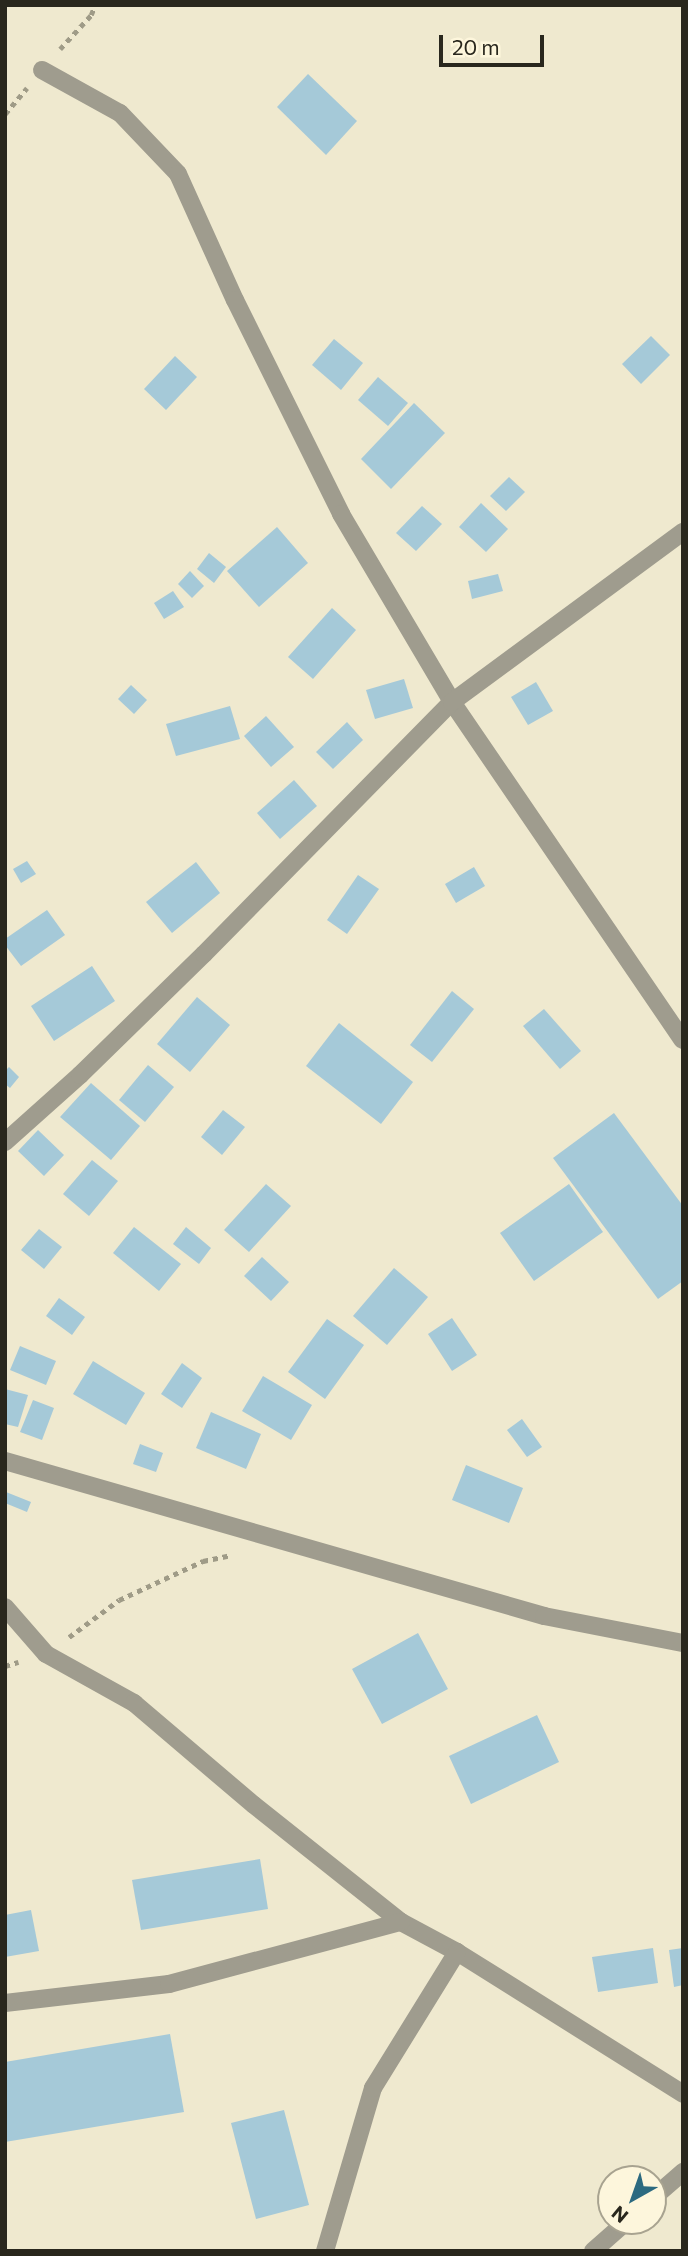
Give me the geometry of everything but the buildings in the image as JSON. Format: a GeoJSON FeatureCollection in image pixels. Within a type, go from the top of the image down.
{"type":"FeatureCollection","features":[{"type":"Feature","properties":{"kind":"street"},"geometry":{"type":"LineString","coordinates":[[42,70],[120,113],[178,174],[235,300],[341,514],[452,702],[683,1040]]}},
{"type":"Feature","properties":{"kind":"street"},"geometry":{"type":"LineString","coordinates":[[5,1142],[80,1076],[205,954],[452,702],[683,532]]}},
{"type":"Feature","properties":{"kind":"street"},"geometry":{"type":"LineString","coordinates":[[5,1461],[544,1616],[683,1643]]}},
{"type":"Feature","properties":{"kind":"street"},"geometry":{"type":"LineString","coordinates":[[5,1607],[46,1654],[134,1703],[254,1805],[401,1922],[457,1952],[683,2094]]}},
{"type":"Feature","properties":{"kind":"street"},"geometry":{"type":"LineString","coordinates":[[5,2003],[169,1984],[401,1922]]}},
{"type":"Feature","properties":{"kind":"street"},"geometry":{"type":"LineString","coordinates":[[325,2251],[373,2088],[457,1952]]}},
{"type":"Feature","properties":{"kind":"street"},"geometry":{"type":"LineString","coordinates":[[667,2186],[683,2172]]}},
{"type":"Feature","properties":{"kind":"street"},"geometry":{"type":"LineString","coordinates":[[593,2251],[611,2235]]}},
{"type":"Feature","properties":{"kind":"path"},"geometry":{"type":"LineString","coordinates":[[5,1666],[46,1654],[120,1600],[203,1561],[238,1554]]}}]}
